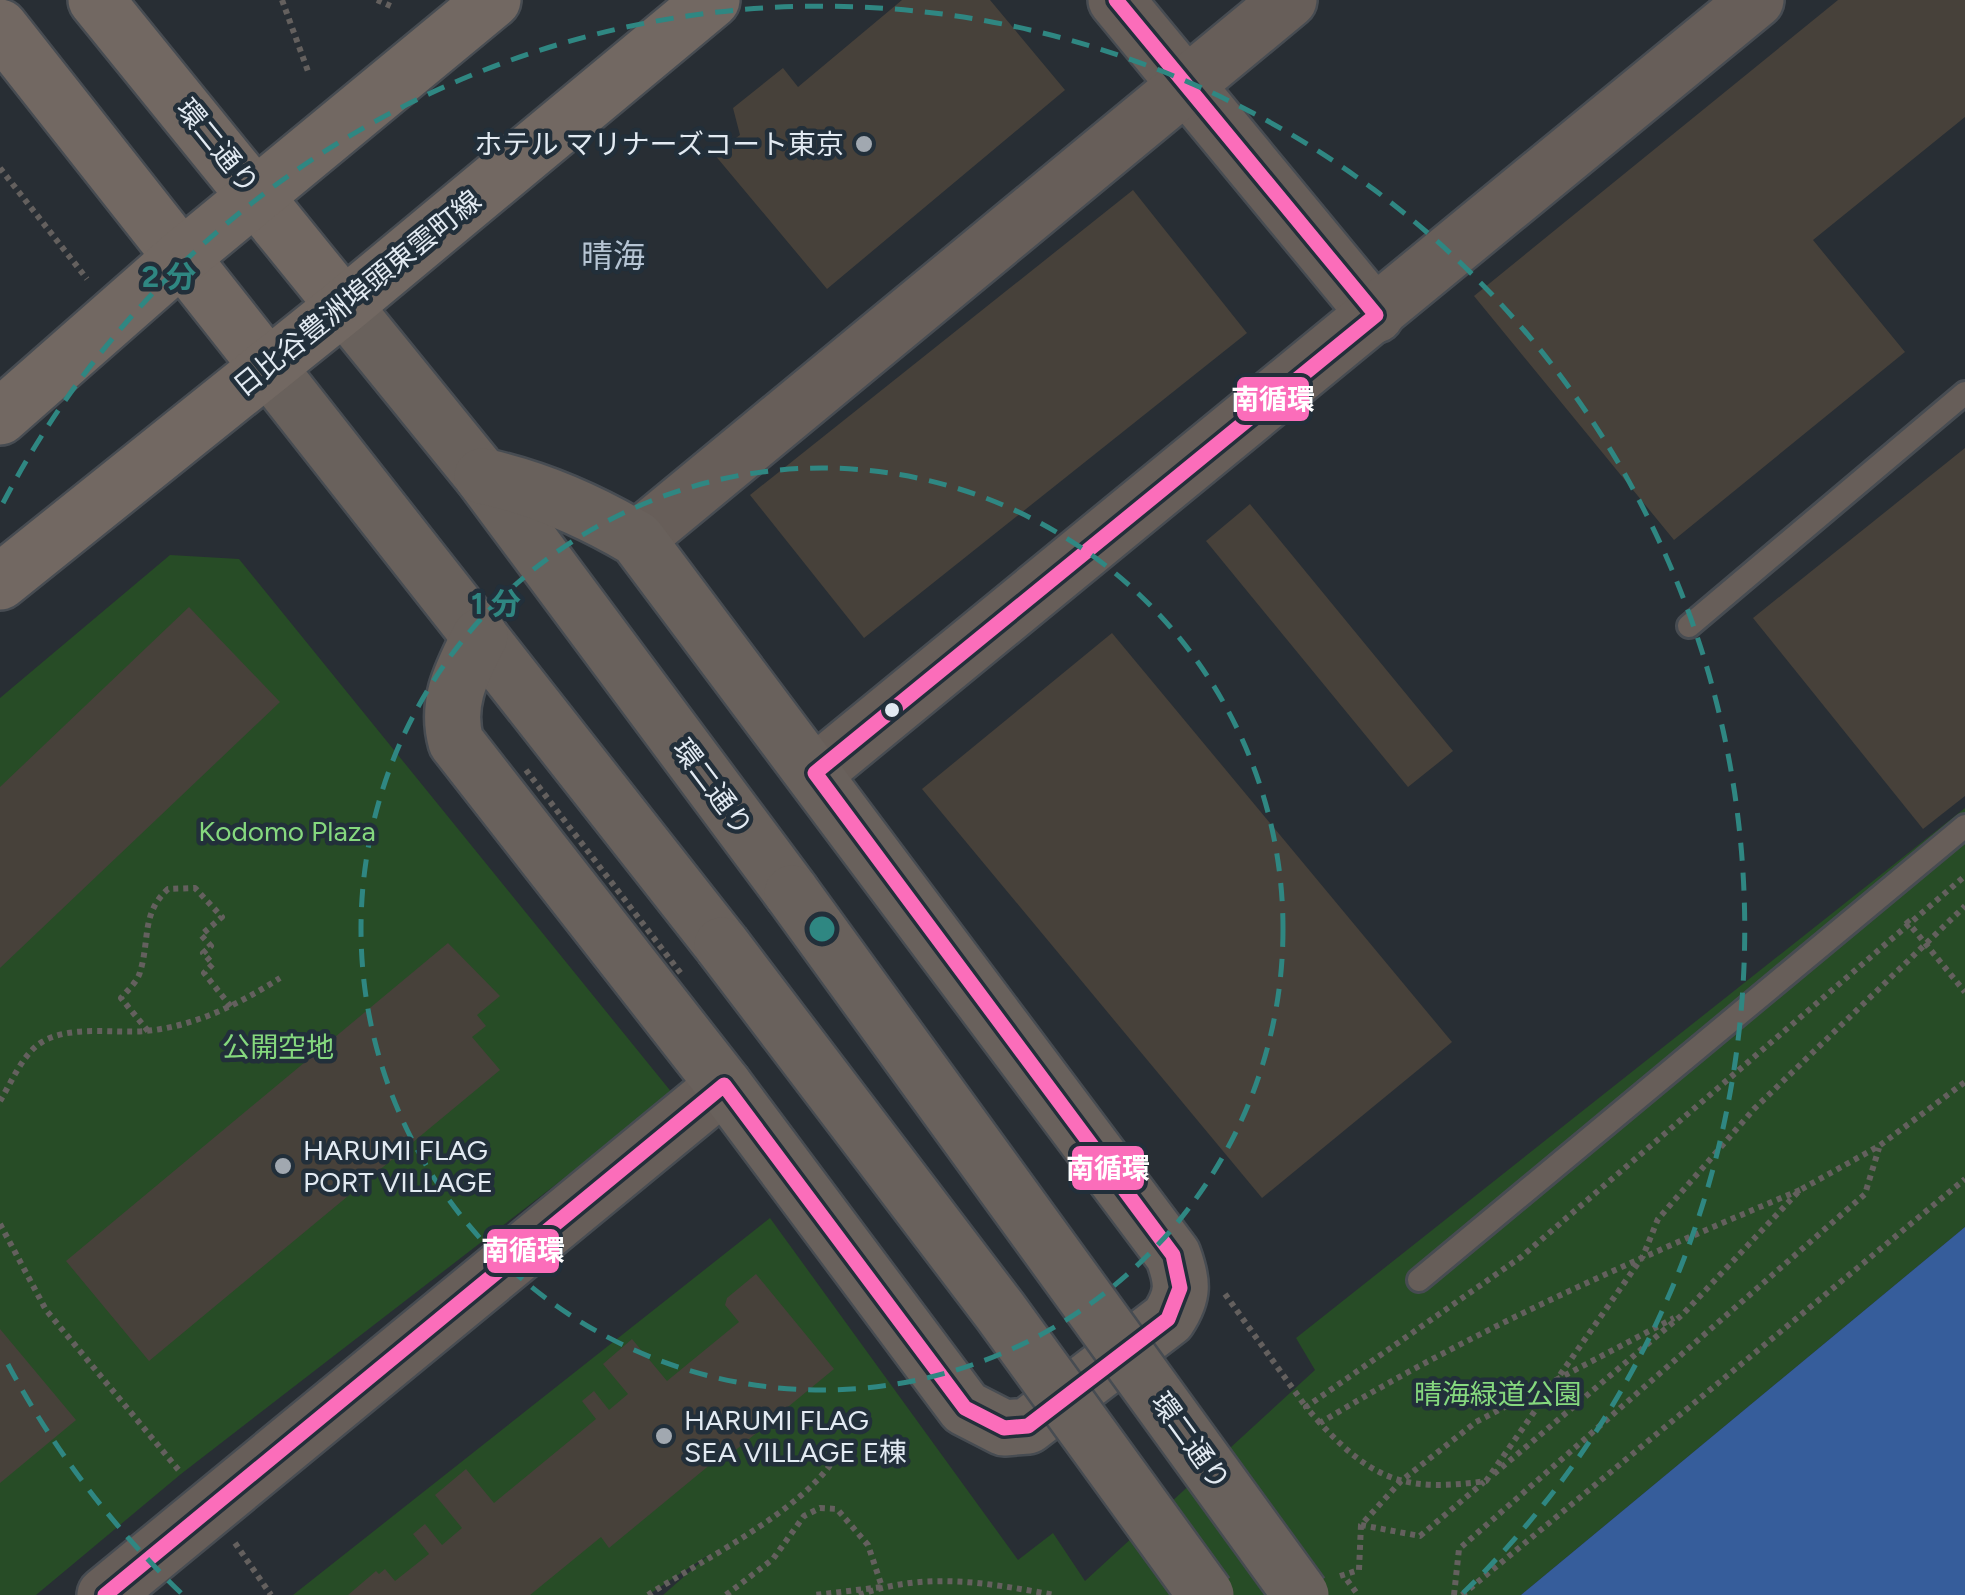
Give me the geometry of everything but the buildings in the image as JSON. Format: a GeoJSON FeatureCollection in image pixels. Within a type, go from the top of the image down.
{"type":"FeatureCollection","features":[{"type":"Feature","properties":{"kind":"main road","name":"環二通り"},"geometry":{"type":"LineString","coordinates":[[96,0],[482,476],[1314,1588]]}},
{"type":"Feature","properties":{"kind":"main road"},"geometry":{"type":"LineString","coordinates":[[0,417],[182,257],[494,0]]}},
{"type":"Feature","properties":{"kind":"main road","name":"日比谷豊洲埠頭東雲町線"},"geometry":{"type":"LineString","coordinates":[[0,582],[344,306],[712,0]]}},
{"type":"Feature","properties":{"kind":"main road"},"geometry":{"type":"LineString","coordinates":[[0,27],[722,945],[1000,1311],[1206,1595]]}},
{"type":"Feature","properties":{"kind":"main road"},"geometry":{"type":"LineString","coordinates":[[480,636],[448,716],[456,742],[724,1085],[965,1408],[987,1422],[1028,1426],[1168,1320],[1181,1300],[1182,1280],[1173,1255],[637,540],[595,514],[521,484],[482,476]]}},
{"type":"Feature","properties":{"kind":"street"},"geometry":{"type":"LineString","coordinates":[[1116,0],[1376,315]]}},
{"type":"Feature","properties":{"kind":"street"},"geometry":{"type":"LineString","coordinates":[[637,540],[1289,0]]}},
{"type":"Feature","properties":{"kind":"street"},"geometry":{"type":"LineString","coordinates":[[814,773],[1756,0]]}},
{"type":"Feature","properties":{"kind":"street"},"geometry":{"type":"LineString","coordinates":[[105,1595],[724,1085]]}},
{"type":"Feature","properties":{"kind":"lane"},"geometry":{"type":"LineString","coordinates":[[1689,626],[1965,393]]}},
{"type":"Feature","properties":{"kind":"lane"},"geometry":{"type":"LineString","coordinates":[[1419,1280],[1965,826]]}},
{"type":"Feature","properties":{"kind":"path"},"geometry":{"type":"LineString","coordinates":[[282,0],[308,74]]}},
{"type":"Feature","properties":{"kind":"path"},"geometry":{"type":"LineString","coordinates":[[376,0],[395,8]]}},
{"type":"Feature","properties":{"kind":"path"},"geometry":{"type":"LineString","coordinates":[[0,168],[91,284]]}},
{"type":"Feature","properties":{"kind":"path"},"geometry":{"type":"LineString","coordinates":[[1965,876],[1520,1257],[1306,1407],[1360,1463],[1401,1481],[1432,1488],[1486,1480],[1643,1256],[1658,1219],[1754,1109],[1965,906]]}},
{"type":"Feature","properties":{"kind":"path"},"geometry":{"type":"LineString","coordinates":[[148,1031],[121,998],[140,973],[143,938],[152,907],[168,889],[195,888],[222,917],[202,935],[212,946],[203,953],[214,964],[204,973],[232,1008]]}},
{"type":"Feature","properties":{"kind":"path"},"geometry":{"type":"LineString","coordinates":[[1876,900],[1910,922],[1965,992]]}},
{"type":"Feature","properties":{"kind":"path"},"geometry":{"type":"LineString","coordinates":[[0,1101],[40,1044],[60,1036],[148,1031],[232,1008],[280,978]]}},
{"type":"Feature","properties":{"kind":"path"},"geometry":{"type":"LineString","coordinates":[[1320,1423],[1496,1322],[1800,1190],[1879,1146],[1965,1082]]}},
{"type":"Feature","properties":{"kind":"path"},"geometry":{"type":"LineString","coordinates":[[1454,1595],[1459,1549],[1864,1194],[1879,1146]]}},
{"type":"Feature","properties":{"kind":"path"},"geometry":{"type":"LineString","coordinates":[[1462,1595],[1965,1179]]}},
{"type":"Feature","properties":{"kind":"path"},"geometry":{"type":"LineString","coordinates":[[1361,1525],[1420,1536],[1684,1314],[1800,1190]]}},
{"type":"Feature","properties":{"kind":"path"},"geometry":{"type":"LineString","coordinates":[[0,1224],[46,1310],[210,1508],[271,1595]]}},
{"type":"Feature","properties":{"kind":"path"},"geometry":{"type":"LineString","coordinates":[[1314,1588],[1359,1570],[1361,1525],[1401,1481],[1476,1422],[1560,1374],[1684,1314]]}},
{"type":"Feature","properties":{"kind":"path"},"geometry":{"type":"LineString","coordinates":[[648,1595],[785,1510],[837,1461],[843,1440]]}},
{"type":"Feature","properties":{"kind":"path"},"geometry":{"type":"LineString","coordinates":[[726,1595],[773,1559],[804,1516],[820,1508],[837,1509],[853,1522],[868,1545],[882,1587]]}},
{"type":"Feature","properties":{"kind":"path"},"geometry":{"type":"LineString","coordinates":[[815,1595],[918,1580],[975,1580],[1055,1595]]}},
{"type":"Feature","properties":{"kind":"path"},"geometry":{"type":"LineString","coordinates":[[859,1595],[882,1587]]}},
{"type":"Feature","properties":{"kind":"green space","name":"公開空地"},"geometry":{"type":"Polygon","coordinates":[[[170,555],[239,559],[673,1094],[181,1474],[36,1595],[0,1595],[0,698],[170,555]]]}},
{"type":"Feature","properties":{"kind":"green space","name":"晴海緑道公園"},"geometry":{"type":"Polygon","coordinates":[[[1965,808],[1965,1227],[1521,1595],[663,1595],[710,1554],[648,1595],[293,1595],[770,1218],[1018,1560],[1053,1533],[1085,1581],[1315,1370],[1296,1338],[1965,808]]]}},
{"type":"Feature","properties":{"kind":"water"},"geometry":{"type":"Polygon","coordinates":[[[1965,1227],[1965,1595],[1521,1595],[1965,1227]]]}},
{"type":"Feature","properties":{"kind":"transit line","name":"南循環"},"geometry":{"type":"LineString","coordinates":[[105,1595],[724,1085],[965,1408],[1004,1428],[1028,1426],[1168,1319],[1180,1288],[1173,1255],[815,773],[1376,315],[1116,0]]}},
{"type":"Feature","properties":{"kind":"place","name":"ホテル マリナーズコート東京"},"geometry":{"type":"Point","coordinates":[864,144]}},
{"type":"Feature","properties":{"kind":"place","name":"HARUMI FLAG PORT VILLAGE"},"geometry":{"type":"Point","coordinates":[283,1166]}},
{"type":"Feature","properties":{"kind":"place","name":"HARUMI FLAG SEA VILLAGE E棟"},"geometry":{"type":"Point","coordinates":[664,1436]}},
{"type":"Feature","properties":{"kind":"district","name":"晴海"},"geometry":{"type":"Point","coordinates":[613,256]}},
{"type":"Feature","properties":{"kind":"park label","name":"Kodomo Plaza"},"geometry":{"type":"Point","coordinates":[287,831]}}]}
